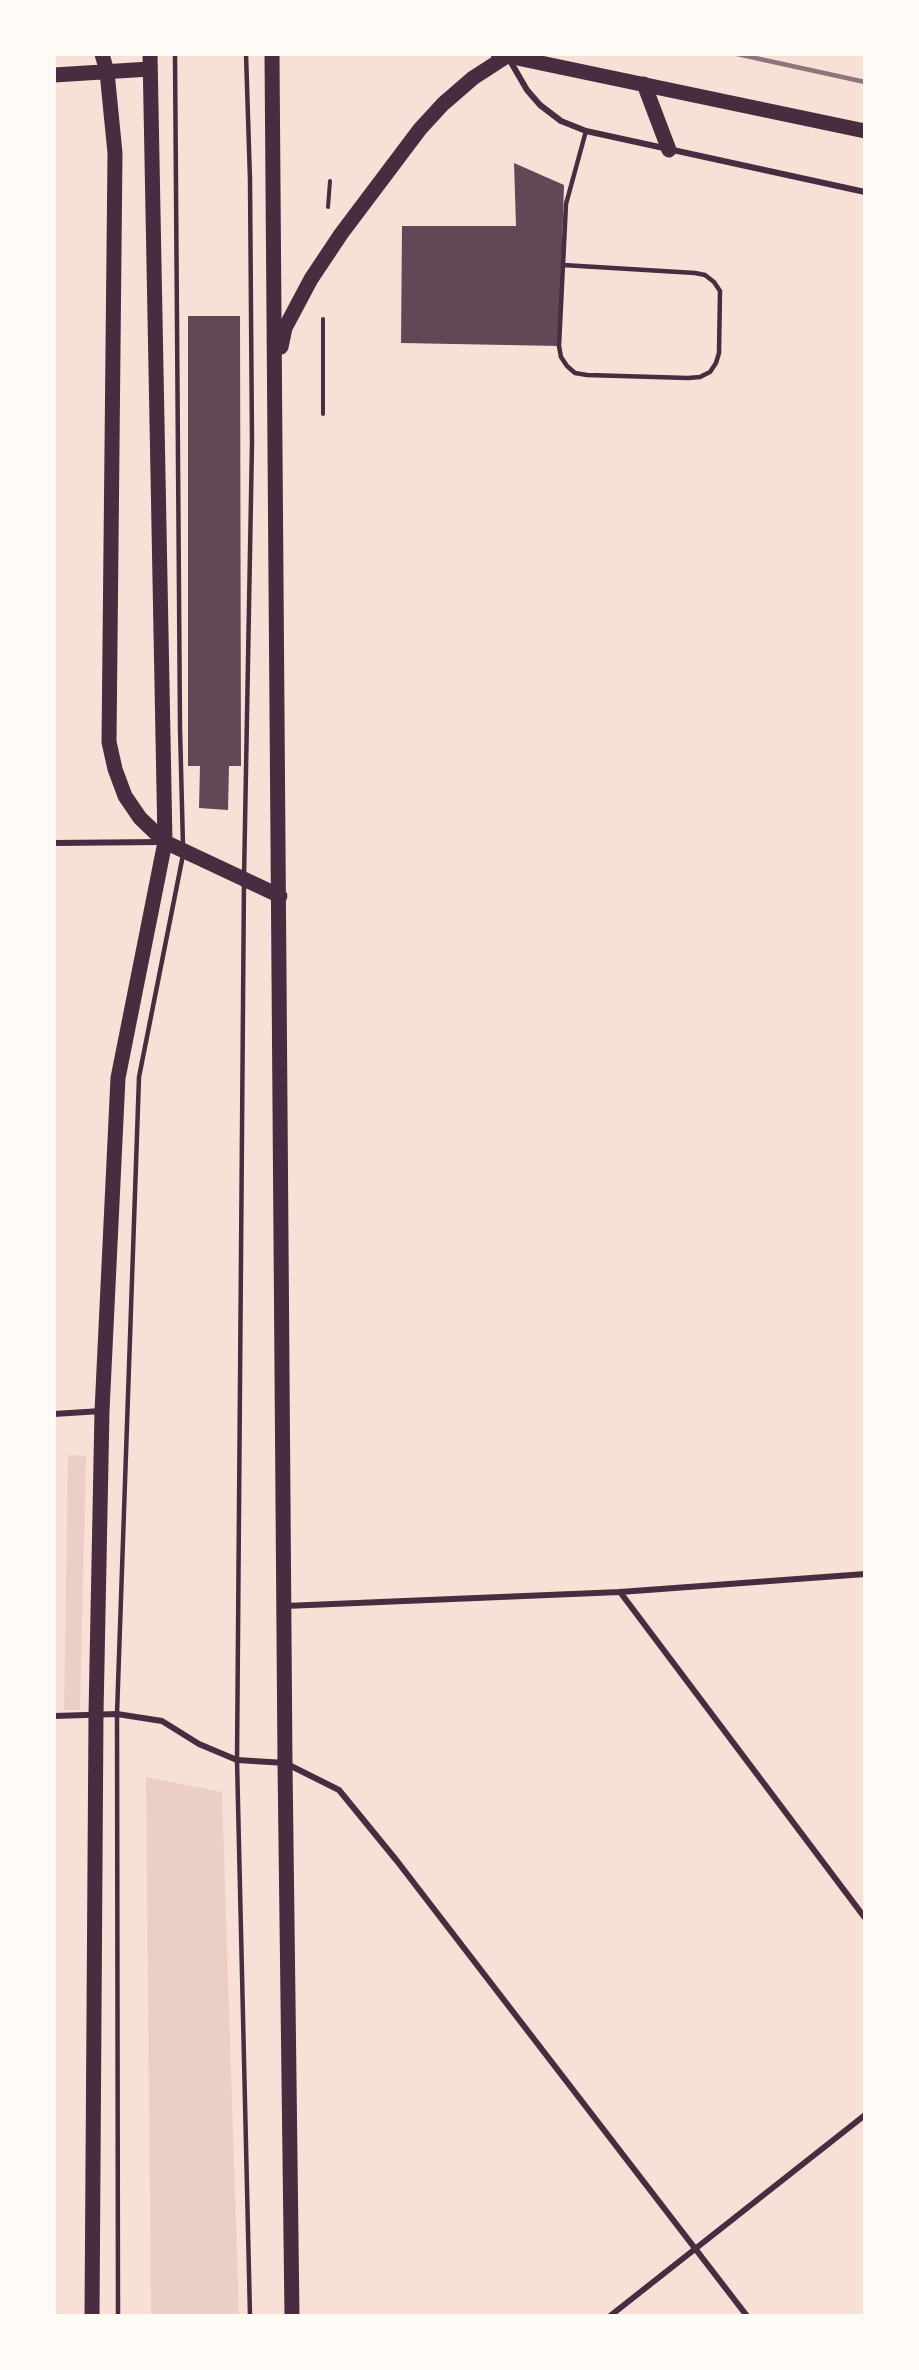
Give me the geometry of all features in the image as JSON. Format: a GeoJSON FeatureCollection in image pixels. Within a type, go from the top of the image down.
{"type":"FeatureCollection","features":[{"type":"Feature","properties":{"kind":"main road"},"geometry":{"type":"LineString","coordinates":[[102,54],[107,72],[115,153],[110,742],[115,769],[125,796],[140,818],[165,842],[280,896]]}},
{"type":"Feature","properties":{"kind":"main road"},"geometry":{"type":"LineString","coordinates":[[272,54],[285,1763],[292,2316]]}},
{"type":"Feature","properties":{"kind":"main road"},"geometry":{"type":"LineString","coordinates":[[275,376],[285,328],[311,279],[341,234],[435,112],[502,55],[865,130]]}},
{"type":"Feature","properties":{"kind":"main road"},"geometry":{"type":"LineString","coordinates":[[54,75],[107,72],[150,62],[165,842],[118,1078],[102,1411],[96,1714],[92,2316]]}},
{"type":"Feature","properties":{"kind":"main road"},"geometry":{"type":"LineString","coordinates":[[644,84],[669,150]]}},
{"type":"Feature","properties":{"kind":"street"},"geometry":{"type":"LineString","coordinates":[[502,55],[540,105],[561,121],[586,131],[865,192]]}},
{"type":"Feature","properties":{"kind":"street"},"geometry":{"type":"LineString","coordinates":[[54,843],[165,842]]}},
{"type":"Feature","properties":{"kind":"street"},"geometry":{"type":"LineString","coordinates":[[54,1414],[102,1411]]}},
{"type":"Feature","properties":{"kind":"street"},"geometry":{"type":"LineString","coordinates":[[284,1606],[620,1592],[865,1574]]}},
{"type":"Feature","properties":{"kind":"street"},"geometry":{"type":"LineString","coordinates":[[620,1592],[865,1918]]}},
{"type":"Feature","properties":{"kind":"street"},"geometry":{"type":"LineString","coordinates":[[54,1716],[117,1714],[162,1720],[200,1744],[237,1760],[285,1763],[339,1790],[696,2247],[747,2316]]}},
{"type":"Feature","properties":{"kind":"street"},"geometry":{"type":"LineString","coordinates":[[610,2316],[865,2115]]}},
{"type":"Feature","properties":{"kind":"lane"},"geometry":{"type":"LineString","coordinates":[[118,2316],[117,1714],[139,1077],[183,851],[175,54]]}},
{"type":"Feature","properties":{"kind":"lane"},"geometry":{"type":"LineString","coordinates":[[246,54],[250,180],[252,443],[244,879],[237,1760],[250,2316]]}},
{"type":"Feature","properties":{"kind":"lane"},"geometry":{"type":"LineString","coordinates":[[563,265],[705,275],[720,291],[719,352],[710,372],[700,377],[688,378],[586,375],[575,373],[561,357],[563,265],[566,204],[586,131]]}},
{"type":"Feature","properties":{"kind":"shaded area"},"geometry":{"type":"Polygon","coordinates":[[[68,1455],[86,1456],[80,1710],[64,1710],[68,1455]]]}},
{"type":"Feature","properties":{"kind":"shaded area"},"geometry":{"type":"Polygon","coordinates":[[[146,1777],[222,1792],[239,2316],[151,2316],[146,1777]]]}},
{"type":"Feature","properties":{"kind":"building"},"geometry":{"type":"Polygon","coordinates":[[[514,163],[564,185],[559,346],[401,343],[402,226],[516,226],[514,163]]]}},
{"type":"Feature","properties":{"kind":"building"},"geometry":{"type":"Polygon","coordinates":[[[188,316],[240,316],[241,766],[229,766],[228,810],[199,808],[200,766],[188,766],[188,316]]]}},
{"type":"Feature","properties":{"kind":"railway"},"geometry":{"type":"LineString","coordinates":[[737,54],[865,82]]}}]}
